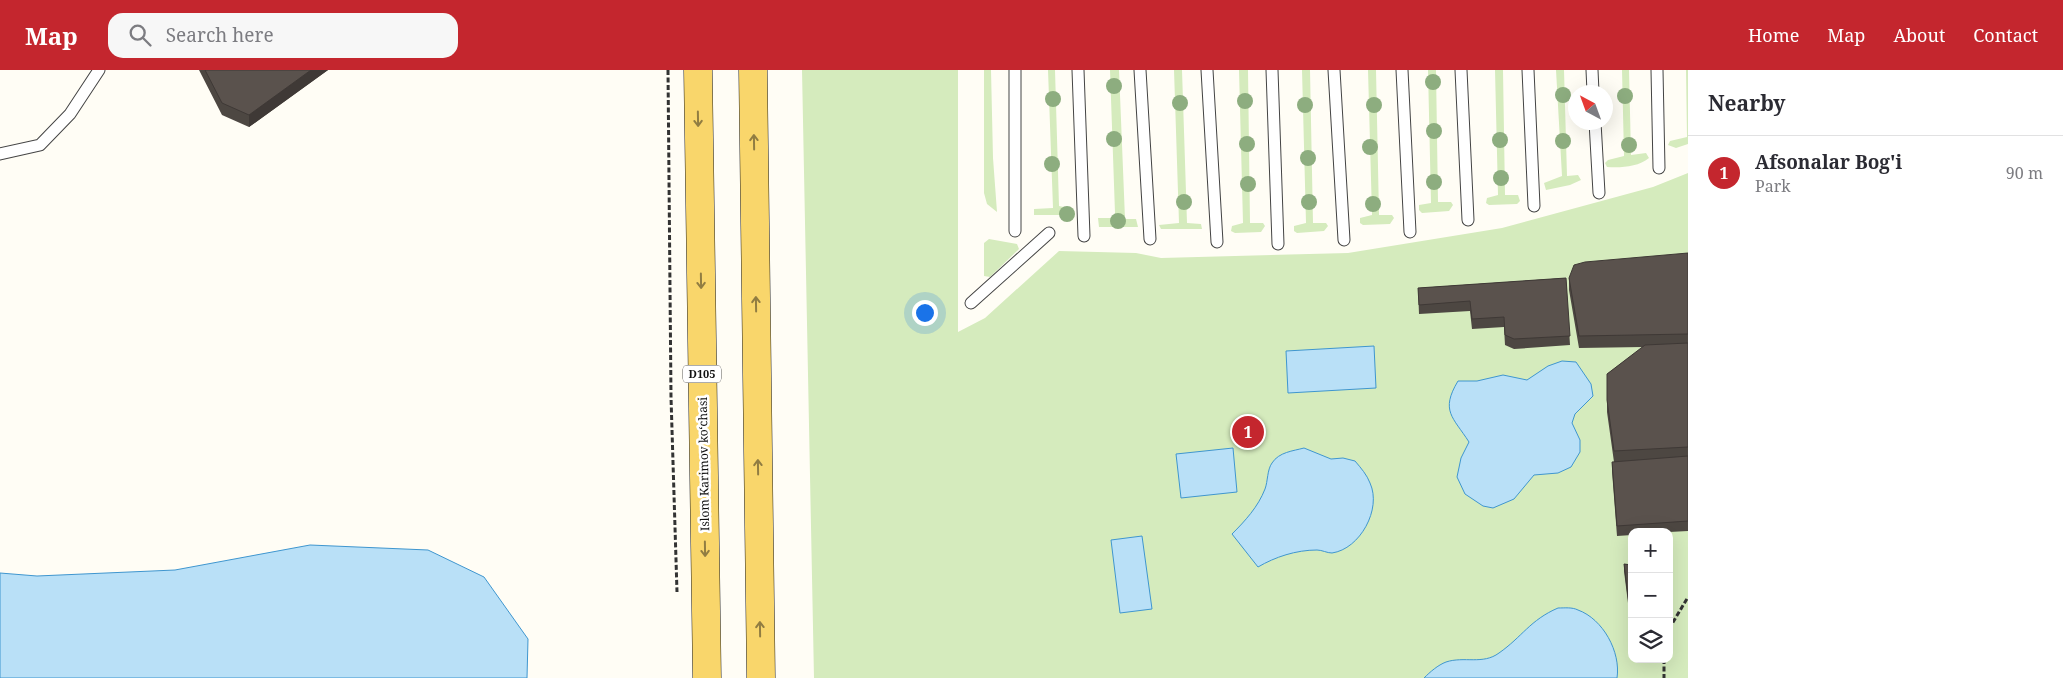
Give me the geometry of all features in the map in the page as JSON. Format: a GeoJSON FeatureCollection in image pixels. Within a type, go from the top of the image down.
{"type":"FeatureCollection","features":[{"type":"Feature","properties":{"kind":"main road","name":"Islom Karimov koʻchasi"},"geometry":{"type":"LineString","coordinates":[[698,70],[707,678]]}},
{"type":"Feature","properties":{"kind":"main road"},"geometry":{"type":"LineString","coordinates":[[753,70],[761,678]]}},
{"type":"Feature","properties":{"kind":"lane"},"geometry":{"type":"LineString","coordinates":[[0,154],[40,145],[70,114],[99,70]]}},
{"type":"Feature","properties":{"kind":"lane"},"geometry":{"type":"LineString","coordinates":[[1015,70],[1015,231]]}},
{"type":"Feature","properties":{"kind":"lane"},"geometry":{"type":"LineString","coordinates":[[1078,70],[1084,236]]}},
{"type":"Feature","properties":{"kind":"lane"},"geometry":{"type":"LineString","coordinates":[[1140,70],[1150,239]]}},
{"type":"Feature","properties":{"kind":"lane"},"geometry":{"type":"LineString","coordinates":[[1207,70],[1217,242]]}},
{"type":"Feature","properties":{"kind":"lane"},"geometry":{"type":"LineString","coordinates":[[1272,70],[1278,244]]}},
{"type":"Feature","properties":{"kind":"lane"},"geometry":{"type":"LineString","coordinates":[[1334,70],[1344,240]]}},
{"type":"Feature","properties":{"kind":"lane"},"geometry":{"type":"LineString","coordinates":[[1402,70],[1410,232]]}},
{"type":"Feature","properties":{"kind":"lane"},"geometry":{"type":"LineString","coordinates":[[1460,70],[1468,220]]}},
{"type":"Feature","properties":{"kind":"lane"},"geometry":{"type":"LineString","coordinates":[[1528,70],[1534,206]]}},
{"type":"Feature","properties":{"kind":"lane"},"geometry":{"type":"LineString","coordinates":[[1592,70],[1593,85]]}},
{"type":"Feature","properties":{"kind":"lane"},"geometry":{"type":"LineString","coordinates":[[1657,70],[1659,168]]}},
{"type":"Feature","properties":{"kind":"lane"},"geometry":{"type":"LineString","coordinates":[[1595,130],[1599,193]]}},
{"type":"Feature","properties":{"kind":"lane"},"geometry":{"type":"LineString","coordinates":[[971,303],[1049,233]]}},
{"type":"Feature","properties":{"kind":"path"},"geometry":{"type":"LineString","coordinates":[[668,70],[671,397],[678,601]]}},
{"type":"Feature","properties":{"kind":"path"},"geometry":{"type":"LineString","coordinates":[[1673,622],[1688,597]]}},
{"type":"Feature","properties":{"kind":"path"},"geometry":{"type":"LineString","coordinates":[[1664,663],[1664,678]]}},
{"type":"Feature","properties":{"kind":"green space"},"geometry":{"type":"Polygon","coordinates":[[[802,70],[958,70],[958,332],[985,318],[1059,251],[1136,253],[1161,258],[1348,253],[1502,228],[1653,187],[1688,173],[1688,678],[814,678],[802,70]]]}},
{"type":"Feature","properties":{"kind":"green space"},"geometry":{"type":"Polygon","coordinates":[[[984,70],[991,70],[993,158],[997,212],[987,204],[984,193],[984,70]]]}},
{"type":"Feature","properties":{"kind":"green space"},"geometry":{"type":"Polygon","coordinates":[[[1048,70],[1055,70],[1059,206],[1073,209],[1075,215],[1034,215],[1034,209],[1053,208],[1048,70]]]}},
{"type":"Feature","properties":{"kind":"green space"},"geometry":{"type":"Polygon","coordinates":[[[1110,70],[1119,70],[1125,219],[1136,219],[1138,227],[1099,227],[1098,218],[1114,218],[1115,213],[1110,70]]]}},
{"type":"Feature","properties":{"kind":"green space"},"geometry":{"type":"Polygon","coordinates":[[[1174,70],[1182,70],[1187,223],[1201,224],[1202,229],[1161,229],[1159,225],[1179,223],[1174,70]]]}},
{"type":"Feature","properties":{"kind":"green space"},"geometry":{"type":"Polygon","coordinates":[[[1239,70],[1248,70],[1250,223],[1263,223],[1265,226],[1261,232],[1235,233],[1231,231],[1232,226],[1243,223],[1239,70]]]}},
{"type":"Feature","properties":{"kind":"green space"},"geometry":{"type":"Polygon","coordinates":[[[1302,70],[1310,70],[1313,223],[1326,223],[1328,226],[1324,231],[1297,233],[1294,231],[1294,226],[1306,223],[1302,70]]]}},
{"type":"Feature","properties":{"kind":"green space"},"geometry":{"type":"Polygon","coordinates":[[[1368,70],[1376,70],[1379,215],[1392,215],[1394,218],[1390,224],[1363,225],[1360,223],[1360,218],[1372,215],[1368,70]]]}},
{"type":"Feature","properties":{"kind":"green space"},"geometry":{"type":"Polygon","coordinates":[[[1428,70],[1436,70],[1438,202],[1451,202],[1453,205],[1449,211],[1422,213],[1419,210],[1419,205],[1431,203],[1428,70]]]}},
{"type":"Feature","properties":{"kind":"green space"},"geometry":{"type":"Polygon","coordinates":[[[1495,70],[1503,70],[1505,195],[1518,195],[1520,201],[1517,204],[1489,205],[1486,203],[1487,198],[1498,195],[1495,70]]]}},
{"type":"Feature","properties":{"kind":"green space"},"geometry":{"type":"Polygon","coordinates":[[[1556,70],[1564,70],[1567,176],[1578,175],[1581,180],[1570,185],[1546,190],[1544,183],[1562,176],[1556,70]]]}},
{"type":"Feature","properties":{"kind":"green space"},"geometry":{"type":"Polygon","coordinates":[[[1622,70],[1629,70],[1631,155],[1646,153],[1649,158],[1629,166],[1607,167],[1605,163],[1608,160],[1624,156],[1622,70]]]}},
{"type":"Feature","properties":{"kind":"green space"},"geometry":{"type":"Polygon","coordinates":[[[1686,70],[1688,70],[1688,144],[1676,148],[1668,145],[1670,141],[1687,137],[1686,70]]]}},
{"type":"Feature","properties":{"kind":"green space"},"geometry":{"type":"Polygon","coordinates":[[[989,239],[1017,244],[1019,249],[990,277],[984,276],[984,243],[989,239]]]}},
{"type":"Feature","properties":{"kind":"water"},"geometry":{"type":"Polygon","coordinates":[[[1374,346],[1376,388],[1288,393],[1286,351],[1374,346]]]}},
{"type":"Feature","properties":{"kind":"water"},"geometry":{"type":"Polygon","coordinates":[[[1562,361],[1576,362],[1591,384],[1593,396],[1575,414],[1572,423],[1580,440],[1580,452],[1571,467],[1558,473],[1534,475],[1514,499],[1493,508],[1483,506],[1465,494],[1457,477],[1461,458],[1469,442],[1454,420],[1449,407],[1458,381],[1477,381],[1503,375],[1527,380],[1548,366],[1562,361]]]}},
{"type":"Feature","properties":{"kind":"water"},"geometry":{"type":"Polygon","coordinates":[[[1233,448],[1237,492],[1181,498],[1176,454],[1233,448]]]}},
{"type":"Feature","properties":{"kind":"water"},"geometry":{"type":"Polygon","coordinates":[[[1304,448],[1331,459],[1343,458],[1355,461],[1367,477],[1373,493],[1371,516],[1359,536],[1342,550],[1332,553],[1309,550],[1294,553],[1271,560],[1258,567],[1232,534],[1259,502],[1265,489],[1270,466],[1275,459],[1278,456],[1304,448]]]}},
{"type":"Feature","properties":{"kind":"water"},"geometry":{"type":"Polygon","coordinates":[[[1142,536],[1152,609],[1120,613],[1111,540],[1142,536]]]}},
{"type":"Feature","properties":{"kind":"water"},"geometry":{"type":"Polygon","coordinates":[[[310,545],[428,550],[484,577],[528,639],[527,678],[0,678],[0,573],[37,576],[175,570],[310,545]]]}},
{"type":"Feature","properties":{"kind":"water"},"geometry":{"type":"Polygon","coordinates":[[[1558,608],[1571,608],[1587,614],[1602,629],[1613,647],[1616,658],[1617,678],[1424,678],[1446,662],[1453,660],[1480,660],[1493,657],[1533,623],[1558,608]]]}},
{"type":"Feature","properties":{"kind":"building"},"geometry":{"type":"Polygon","coordinates":[[[205,70],[311,70],[249,115],[222,103],[205,70]]]}},
{"type":"Feature","properties":{"kind":"building"},"geometry":{"type":"Polygon","coordinates":[[[1688,253],[1688,334],[1579,336],[1569,278],[1574,265],[1585,262],[1688,253]]]}},
{"type":"Feature","properties":{"kind":"building"},"geometry":{"type":"Polygon","coordinates":[[[1566,278],[1570,336],[1514,339],[1505,335],[1504,317],[1472,319],[1470,301],[1419,305],[1418,288],[1566,278]]]}},
{"type":"Feature","properties":{"kind":"building"},"geometry":{"type":"Polygon","coordinates":[[[1688,343],[1688,447],[1614,451],[1607,400],[1607,374],[1645,345],[1688,343]]]}},
{"type":"Feature","properties":{"kind":"building"},"geometry":{"type":"Polygon","coordinates":[[[1688,456],[1688,521],[1617,526],[1612,462],[1688,456]]]}},
{"type":"Feature","properties":{"kind":"building"},"geometry":{"type":"Polygon","coordinates":[[[1624,564],[1628,564],[1628,596],[1624,564]]]}},
{"type":"Feature","properties":{"kind":"place","name":"Afsonalar Bog'i"},"geometry":{"type":"Point","coordinates":[1248,432]}}]}
